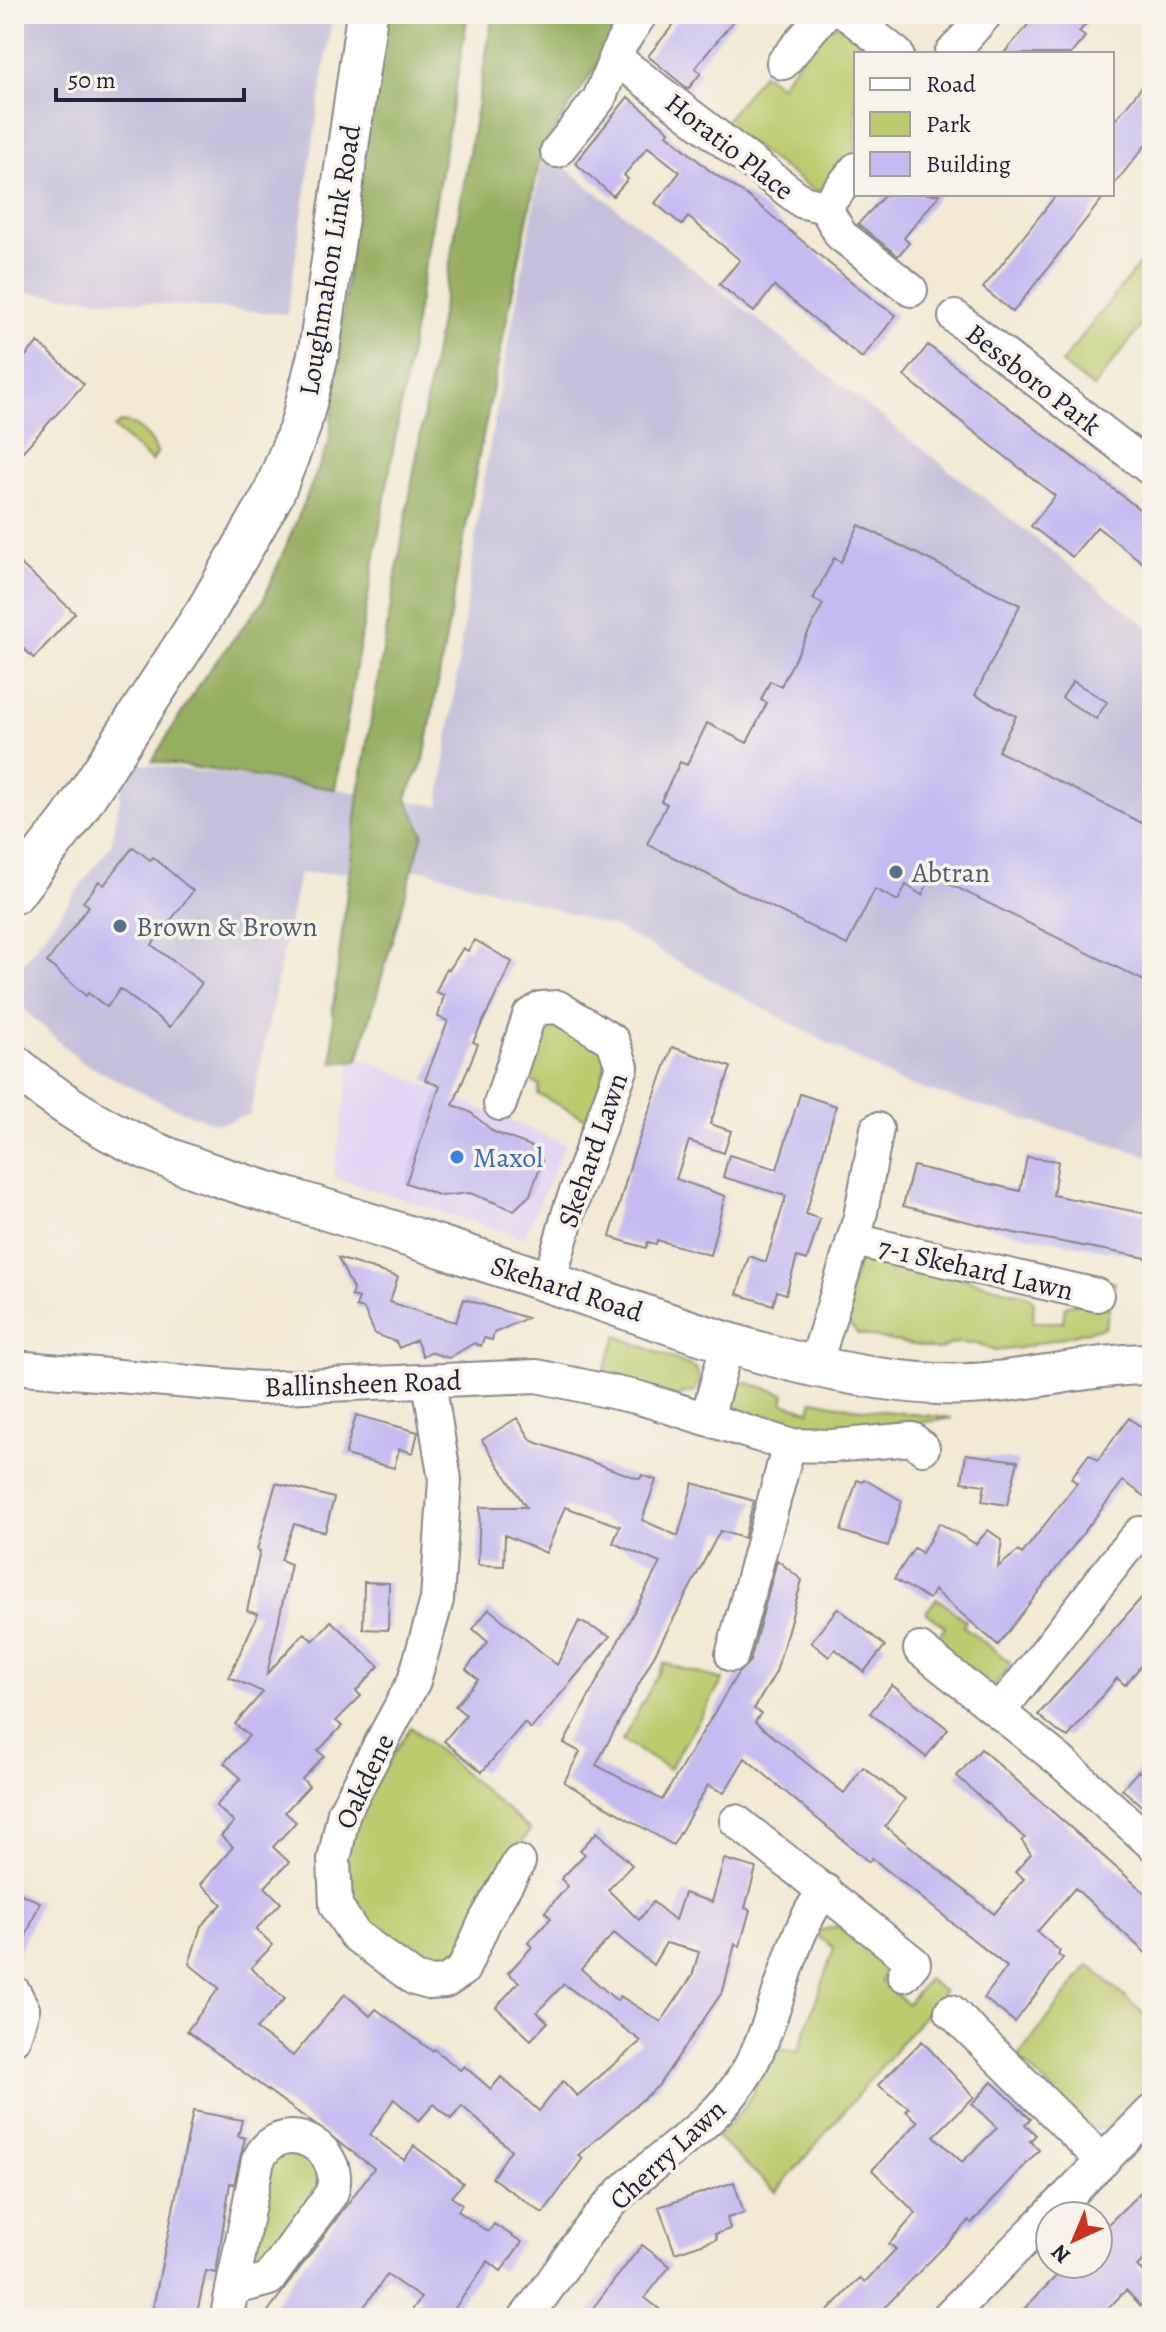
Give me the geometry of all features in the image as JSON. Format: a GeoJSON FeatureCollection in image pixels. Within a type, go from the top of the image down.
{"type":"FeatureCollection","features":[{"type":"Feature","properties":{"kind":"main road","name":"Loughmahon Link Road"},"geometry":{"type":"LineString","coordinates":[[14,893],[91,786],[240,558],[273,495],[300,427],[319,351],[367,14]]}},
{"type":"Feature","properties":{"kind":"main road","name":"Skehard Road"},"geometry":{"type":"LineString","coordinates":[[14,1065],[82,1118],[149,1151],[254,1190],[549,1282],[728,1342],[815,1366],[873,1378],[973,1384],[1099,1367],[1152,1364]]}},
{"type":"Feature","properties":{"kind":"street"},"geometry":{"type":"LineString","coordinates":[[557,151],[599,99],[618,60],[621,44],[641,14]]}},
{"type":"Feature","properties":{"kind":"street"},"geometry":{"type":"LineString","coordinates":[[783,63],[824,14]]}},
{"type":"Feature","properties":{"kind":"street"},"geometry":{"type":"LineString","coordinates":[[847,14],[894,52]]}},
{"type":"Feature","properties":{"kind":"street"},"geometry":{"type":"LineString","coordinates":[[953,52],[986,14]]}},
{"type":"Feature","properties":{"kind":"street","name":"Horatio Place"},"geometry":{"type":"LineString","coordinates":[[618,60],[803,202],[825,207],[841,235],[911,290]]}},
{"type":"Feature","properties":{"kind":"street"},"geometry":{"type":"LineString","coordinates":[[825,207],[854,171]]}},
{"type":"Feature","properties":{"kind":"street","name":"Bessboro Park"},"geometry":{"type":"LineString","coordinates":[[955,317],[1152,470]]}},
{"type":"Feature","properties":{"kind":"street","name":"Skehard Lawn"},"geometry":{"type":"LineString","coordinates":[[513,1092],[529,1016],[541,1008],[558,1007],[613,1041],[622,1059],[570,1208],[549,1282]]}},
{"type":"Feature","properties":{"kind":"street"},"geometry":{"type":"LineString","coordinates":[[815,1366],[854,1240],[877,1129]]}},
{"type":"Feature","properties":{"kind":"street","name":"7-1 Skehard Lawn"},"geometry":{"type":"LineString","coordinates":[[854,1240],[1097,1295]]}},
{"type":"Feature","properties":{"kind":"street"},"geometry":{"type":"LineString","coordinates":[[707,1418],[728,1342]]}},
{"type":"Feature","properties":{"kind":"street","name":"Ballinsheen Road"},"geometry":{"type":"LineString","coordinates":[[14,1367],[286,1388],[537,1376],[566,1380],[707,1418],[789,1445],[832,1446],[912,1439],[923,1448]]}},
{"type":"Feature","properties":{"kind":"street","name":"Oakdene"},"geometry":{"type":"LineString","coordinates":[[429,1382],[445,1464],[446,1501],[437,1600],[414,1681],[344,1812],[335,1852],[336,1906],[355,1935],[415,1979],[445,1982],[463,1970],[485,1921],[519,1862]]}},
{"type":"Feature","properties":{"kind":"street"},"geometry":{"type":"LineString","coordinates":[[732,1655],[789,1445]]}},
{"type":"Feature","properties":{"kind":"street"},"geometry":{"type":"LineString","coordinates":[[1000,1711],[1124,1551],[1140,1533],[1152,1534]]}},
{"type":"Feature","properties":{"kind":"street"},"geometry":{"type":"LineString","coordinates":[[920,1649],[1000,1711],[1152,1844]]}},
{"type":"Feature","properties":{"kind":"street"},"geometry":{"type":"LineString","coordinates":[[736,1821],[914,1963],[904,1975]]}},
{"type":"Feature","properties":{"kind":"street","name":"Cherry Lawn"},"geometry":{"type":"LineString","coordinates":[[525,2318],[608,2207],[715,2112],[740,2082],[774,2013],[808,1916],[825,1890]]}},
{"type":"Feature","properties":{"kind":"street"},"geometry":{"type":"LineString","coordinates":[[14,1992],[23,2009],[14,2038]]}},
{"type":"Feature","properties":{"kind":"street"},"geometry":{"type":"LineString","coordinates":[[951,2011],[1103,2161]]}},
{"type":"Feature","properties":{"kind":"street"},"geometry":{"type":"LineString","coordinates":[[947,2318],[1152,2111]]}},
{"type":"Feature","properties":{"kind":"street"},"geometry":{"type":"LineString","coordinates":[[286,2135],[302,2138],[332,2163],[336,2178],[331,2194],[269,2279],[230,2304],[258,2160],[265,2147],[286,2135]]}},
{"type":"Feature","properties":{"kind":"shaded area"},"geometry":{"type":"Polygon","coordinates":[[[14,14],[333,14],[287,314],[14,292],[14,14]]]}},
{"type":"Feature","properties":{"kind":"shaded area"},"geometry":{"type":"Polygon","coordinates":[[[544,151],[1152,630],[1152,1157],[899,1082],[616,928],[426,870],[299,874],[250,1115],[217,1124],[166,1105],[80,1061],[14,1000],[14,975],[111,845],[127,762],[439,806],[483,482],[544,151]]]}},
{"type":"Feature","properties":{"kind":"shaded area"},"geometry":{"type":"Polygon","coordinates":[[[352,1054],[565,1144],[524,1238],[333,1177],[352,1054]]]}},
{"type":"Feature","properties":{"kind":"green space"},"geometry":{"type":"Polygon","coordinates":[[[384,14],[468,14],[335,789],[152,761],[204,677],[263,601],[329,443],[357,186],[384,14]]]}},
{"type":"Feature","properties":{"kind":"green space"},"geometry":{"type":"Polygon","coordinates":[[[493,14],[631,14],[542,148],[478,460],[424,760],[406,797],[423,833],[358,1060],[333,1063],[333,1007],[361,778],[493,14]]]}},
{"type":"Feature","properties":{"kind":"green space"},"geometry":{"type":"Polygon","coordinates":[[[841,23],[877,52],[854,52],[854,157],[823,190],[815,191],[723,124],[763,73],[780,85],[823,29],[841,23]]]}},
{"type":"Feature","properties":{"kind":"green space"},"geometry":{"type":"Polygon","coordinates":[[[1152,248],[1152,312],[1093,388],[1061,363],[1152,248]]]}},
{"type":"Feature","properties":{"kind":"green space"},"geometry":{"type":"Polygon","coordinates":[[[121,422],[138,428],[148,437],[157,453],[152,462],[114,428],[121,422]]]}},
{"type":"Feature","properties":{"kind":"green space"},"geometry":{"type":"Polygon","coordinates":[[[555,1021],[608,1053],[592,1122],[538,1094],[540,1085],[525,1078],[542,1024],[555,1021]]]}},
{"type":"Feature","properties":{"kind":"green space"},"geometry":{"type":"Polygon","coordinates":[[[861,1251],[1029,1296],[1034,1302],[1033,1322],[1063,1322],[1065,1306],[1102,1296],[1107,1281],[1115,1282],[1105,1327],[1020,1348],[995,1351],[977,1344],[954,1343],[938,1350],[858,1334],[843,1318],[861,1251]]]}},
{"type":"Feature","properties":{"kind":"green space"},"geometry":{"type":"Polygon","coordinates":[[[617,1336],[696,1368],[699,1379],[695,1391],[681,1394],[679,1398],[602,1377],[617,1336]]]}},
{"type":"Feature","properties":{"kind":"green space"},"geometry":{"type":"Polygon","coordinates":[[[740,1383],[785,1394],[783,1403],[810,1411],[813,1400],[853,1408],[952,1418],[817,1438],[737,1418],[739,1410],[732,1405],[740,1383]]]}},
{"type":"Feature","properties":{"kind":"green space"},"geometry":{"type":"Polygon","coordinates":[[[937,1598],[966,1621],[963,1626],[1011,1663],[992,1689],[933,1643],[945,1627],[926,1612],[937,1598]]]}},
{"type":"Feature","properties":{"kind":"green space"},"geometry":{"type":"Polygon","coordinates":[[[664,1663],[723,1680],[669,1769],[622,1741],[664,1663]]]}},
{"type":"Feature","properties":{"kind":"green space"},"geometry":{"type":"Polygon","coordinates":[[[411,1727],[530,1830],[477,1910],[452,1965],[423,1969],[380,1942],[358,1922],[347,1899],[344,1874],[347,1848],[356,1821],[368,1795],[411,1727]]]}},
{"type":"Feature","properties":{"kind":"green space"},"geometry":{"type":"Polygon","coordinates":[[[837,1926],[889,1958],[881,1981],[907,2004],[928,1979],[944,1992],[776,2192],[717,2138],[743,2109],[778,2049],[798,2052],[834,1948],[820,1938],[818,1931],[837,1926]]]}},
{"type":"Feature","properties":{"kind":"green space"},"geometry":{"type":"Polygon","coordinates":[[[1089,1965],[1152,2021],[1152,2089],[1125,2118],[1100,2129],[1089,2128],[1018,2057],[1089,1965]]]}},
{"type":"Feature","properties":{"kind":"green space"},"geometry":{"type":"Polygon","coordinates":[[[283,2145],[327,2171],[257,2277],[246,2254],[266,2163],[283,2145]]]}},
{"type":"Feature","properties":{"kind":"building"},"geometry":{"type":"Polygon","coordinates":[[[682,14],[739,14],[695,68],[701,73],[688,89],[648,56],[682,14]]]}},
{"type":"Feature","properties":{"kind":"building"},"geometry":{"type":"Polygon","coordinates":[[[1037,14],[1095,14],[1079,32],[1085,37],[1073,52],[1005,52],[1037,14]]]}},
{"type":"Feature","properties":{"kind":"building"},"geometry":{"type":"Polygon","coordinates":[[[1152,74],[1152,137],[1114,184],[1114,122],[1152,74]]]}},
{"type":"Feature","properties":{"kind":"building"},"geometry":{"type":"Polygon","coordinates":[[[628,97],[710,171],[749,197],[896,315],[862,358],[774,286],[754,312],[719,284],[740,260],[688,217],[682,225],[655,203],[680,172],[648,147],[624,175],[628,179],[613,196],[575,163],[628,97]]]}},
{"type":"Feature","properties":{"kind":"building"},"geometry":{"type":"Polygon","coordinates":[[[884,196],[938,196],[904,238],[909,243],[898,256],[858,224],[884,196]]]}},
{"type":"Feature","properties":{"kind":"building"},"geometry":{"type":"Polygon","coordinates":[[[1055,196],[1104,196],[1013,312],[983,288],[1055,196]]]}},
{"type":"Feature","properties":{"kind":"building"},"geometry":{"type":"Polygon","coordinates":[[[38,342],[84,384],[14,461],[14,369],[38,342]]]}},
{"type":"Feature","properties":{"kind":"building"},"geometry":{"type":"Polygon","coordinates":[[[928,345],[1152,519],[1152,570],[1097,527],[1072,557],[1031,526],[1055,496],[904,376],[928,345]]]}},
{"type":"Feature","properties":{"kind":"building"},"geometry":{"type":"Polygon","coordinates":[[[859,525],[1020,605],[975,695],[1016,716],[998,751],[1152,828],[1152,985],[932,875],[922,895],[906,885],[898,901],[875,889],[847,945],[647,844],[667,804],[661,801],[680,762],[687,765],[707,723],[747,743],[767,703],[761,700],[770,681],[781,686],[823,604],[813,599],[834,558],[841,562],[859,525]]]}},
{"type":"Feature","properties":{"kind":"building"},"geometry":{"type":"Polygon","coordinates":[[[14,558],[75,613],[34,658],[14,640],[14,558]]]}},
{"type":"Feature","properties":{"kind":"building"},"geometry":{"type":"Polygon","coordinates":[[[1073,681],[1107,702],[1096,719],[1062,698],[1073,681]]]}},
{"type":"Feature","properties":{"kind":"building","name":"Brown & Brown"},"geometry":{"type":"Polygon","coordinates":[[[133,847],[150,860],[153,857],[193,891],[152,945],[202,983],[170,1027],[120,989],[107,1007],[88,993],[86,996],[47,962],[89,906],[83,902],[99,881],[104,885],[133,847]]]}},
{"type":"Feature","properties":{"kind":"building"},"geometry":{"type":"Polygon","coordinates":[[[475,940],[512,962],[473,1042],[478,1044],[453,1105],[470,1112],[494,1132],[536,1148],[542,1161],[530,1195],[514,1210],[470,1193],[441,1196],[406,1183],[440,1086],[425,1080],[448,1021],[438,1017],[444,995],[436,992],[446,969],[449,970],[463,948],[468,951],[475,940]]]}},
{"type":"Feature","properties":{"kind":"building"},"geometry":{"type":"Polygon","coordinates":[[[672,1047],[731,1067],[710,1124],[731,1131],[724,1153],[689,1141],[676,1179],[725,1196],[710,1255],[657,1240],[656,1244],[648,1242],[646,1248],[610,1237],[633,1156],[672,1047]]]}},
{"type":"Feature","properties":{"kind":"building"},"geometry":{"type":"Polygon","coordinates":[[[800,1094],[836,1106],[806,1214],[820,1219],[807,1260],[797,1257],[786,1294],[777,1291],[773,1305],[737,1294],[749,1256],[766,1262],[786,1196],[723,1177],[729,1155],[777,1169],[800,1094]]]}},
{"type":"Feature","properties":{"kind":"building"},"geometry":{"type":"Polygon","coordinates":[[[1027,1157],[1058,1161],[1053,1195],[1152,1215],[1152,1259],[1014,1233],[903,1206],[913,1166],[1020,1191],[1027,1157]]]}},
{"type":"Feature","properties":{"kind":"building"},"geometry":{"type":"Polygon","coordinates":[[[338,1258],[398,1277],[390,1302],[426,1314],[456,1322],[464,1299],[527,1318],[494,1333],[492,1340],[484,1338],[481,1346],[474,1343],[449,1358],[430,1352],[423,1356],[416,1340],[399,1348],[396,1342],[375,1334],[364,1309],[356,1307],[359,1298],[351,1296],[353,1289],[338,1258]]]}},
{"type":"Feature","properties":{"kind":"building"},"geometry":{"type":"Polygon","coordinates":[[[356,1415],[418,1432],[413,1453],[399,1449],[394,1468],[345,1455],[356,1415]]]}},
{"type":"Feature","properties":{"kind":"building"},"geometry":{"type":"Polygon","coordinates":[[[517,1418],[532,1441],[640,1479],[642,1475],[656,1480],[642,1520],[678,1536],[693,1483],[754,1501],[744,1538],[720,1531],[596,1765],[662,1800],[738,1673],[750,1661],[777,1560],[802,1580],[776,1672],[754,1709],[761,1713],[755,1722],[844,1793],[863,1767],[905,1799],[885,1826],[994,1914],[1024,1879],[1015,1872],[1031,1854],[1022,1841],[1025,1838],[957,1776],[981,1749],[1152,1899],[1152,1959],[1075,1888],[1037,1932],[1060,1951],[1058,1955],[1063,1958],[1015,2022],[984,1998],[1007,1967],[872,1858],[869,1862],[745,1758],[724,1793],[708,1785],[673,1845],[564,1782],[580,1752],[564,1743],[660,1563],[613,1543],[620,1526],[565,1507],[546,1553],[505,1535],[504,1566],[478,1565],[480,1507],[526,1507],[482,1440],[517,1418]]]}},
{"type":"Feature","properties":{"kind":"building"},"geometry":{"type":"Polygon","coordinates":[[[1129,1418],[1152,1435],[1152,1501],[1123,1481],[998,1645],[934,1590],[929,1599],[894,1579],[914,1548],[922,1553],[939,1523],[976,1544],[988,1530],[1002,1540],[998,1567],[1018,1551],[1022,1554],[1077,1483],[1071,1478],[1089,1454],[1098,1460],[1129,1418]]]}},
{"type":"Feature","properties":{"kind":"building"},"geometry":{"type":"Polygon","coordinates":[[[966,1454],[1018,1461],[1007,1505],[982,1501],[985,1485],[962,1482],[966,1454]]]}},
{"type":"Feature","properties":{"kind":"building"},"geometry":{"type":"Polygon","coordinates":[[[864,1479],[902,1501],[888,1546],[841,1531],[857,1480],[863,1482],[864,1479]]]}},
{"type":"Feature","properties":{"kind":"building"},"geometry":{"type":"Polygon","coordinates":[[[276,1483],[334,1498],[325,1532],[294,1524],[281,1560],[291,1564],[267,1674],[304,1633],[313,1641],[331,1621],[379,1666],[356,1691],[361,1696],[336,1721],[342,1726],[318,1751],[324,1756],[302,1779],[309,1786],[285,1812],[296,1822],[273,1847],[289,1862],[265,1887],[281,1903],[256,1929],[273,1945],[251,1968],[285,1999],[256,2029],[293,2056],[345,1994],[370,2016],[376,2009],[460,2070],[464,2066],[491,2089],[501,2077],[539,2111],[563,2081],[577,2096],[641,2041],[564,1984],[537,2012],[548,2022],[531,2040],[496,2007],[519,1982],[508,1973],[532,1947],[528,1943],[551,1918],[545,1912],[568,1886],[561,1879],[585,1854],[580,1850],[597,1832],[632,1865],[608,1890],[639,1920],[653,1902],[675,1920],[684,1893],[712,1902],[724,1859],[756,1868],[745,1908],[750,1910],[740,1946],[735,1944],[723,1991],[658,2086],[578,2155],[583,2158],[543,2213],[492,2178],[511,2150],[462,2106],[451,2119],[434,2104],[419,2121],[394,2099],[370,2135],[404,2160],[414,2146],[463,2183],[451,2197],[462,2204],[458,2211],[488,2232],[494,2224],[522,2242],[501,2271],[488,2261],[448,2318],[406,2318],[421,2298],[387,2275],[356,2318],[263,2318],[374,2168],[187,2031],[219,1988],[189,1964],[201,1926],[222,1904],[201,1884],[233,1847],[221,1836],[234,1822],[216,1806],[241,1778],[224,1763],[249,1736],[235,1724],[263,1692],[229,1677],[258,1614],[247,1611],[260,1551],[257,1550],[276,1483]],[[614,1933],[581,1969],[617,2001],[620,1996],[661,2022],[692,1976],[699,1952],[666,1943],[653,1965],[614,1933]]]}},
{"type":"Feature","properties":{"kind":"building"},"geometry":{"type":"Polygon","coordinates":[[[364,1582],[389,1583],[388,1630],[363,1629],[364,1582]]]}},
{"type":"Feature","properties":{"kind":"building"},"geometry":{"type":"Polygon","coordinates":[[[1152,1586],[1152,1653],[1125,1685],[1117,1678],[1068,1737],[1057,1731],[1038,1715],[1152,1586]]]}},
{"type":"Feature","properties":{"kind":"building"},"geometry":{"type":"Polygon","coordinates":[[[838,1608],[885,1646],[864,1672],[835,1649],[829,1657],[811,1642],[838,1608]]]}},
{"type":"Feature","properties":{"kind":"building"},"geometry":{"type":"Polygon","coordinates":[[[489,1609],[557,1665],[579,1621],[610,1636],[531,1729],[524,1723],[482,1772],[444,1741],[466,1715],[455,1706],[478,1679],[466,1669],[488,1642],[473,1629],[489,1609]]]}},
{"type":"Feature","properties":{"kind":"building"},"geometry":{"type":"Polygon","coordinates":[[[892,1685],[948,1729],[926,1757],[870,1713],[892,1685]]]}},
{"type":"Feature","properties":{"kind":"building"},"geometry":{"type":"Polygon","coordinates":[[[1138,1771],[1152,1781],[1152,1815],[1122,1789],[1138,1771]]]}},
{"type":"Feature","properties":{"kind":"building"},"geometry":{"type":"Polygon","coordinates":[[[14,1891],[40,1902],[15,1963],[14,1963],[14,1891]]]}},
{"type":"Feature","properties":{"kind":"building"},"geometry":{"type":"Polygon","coordinates":[[[922,2041],[974,2097],[934,2136],[962,2162],[997,2128],[972,2104],[992,2082],[1031,2119],[1025,2124],[1036,2135],[1030,2141],[1039,2150],[972,2223],[969,2221],[881,2311],[871,2318],[821,2318],[860,2278],[865,2282],[896,2249],[889,2244],[916,2213],[872,2170],[918,2122],[906,2111],[909,2108],[878,2085],[922,2041]]]}},
{"type":"Feature","properties":{"kind":"building"},"geometry":{"type":"Polygon","coordinates":[[[193,2111],[242,2120],[238,2136],[245,2138],[234,2184],[230,2183],[216,2273],[206,2271],[196,2318],[151,2318],[193,2111]]]}},
{"type":"Feature","properties":{"kind":"building"},"geometry":{"type":"Polygon","coordinates":[[[1152,2181],[1152,2252],[1137,2266],[1152,2281],[1152,2294],[1141,2306],[1126,2290],[1099,2318],[1015,2318],[1052,2280],[1114,2280],[1114,2218],[1152,2181]]]}},
{"type":"Feature","properties":{"kind":"building"},"geometry":{"type":"Polygon","coordinates":[[[734,2182],[744,2213],[727,2218],[730,2229],[715,2234],[717,2239],[675,2253],[659,2207],[734,2182]]]}},
{"type":"Feature","properties":{"kind":"building"},"geometry":{"type":"Polygon","coordinates":[[[642,2245],[670,2266],[645,2298],[671,2318],[585,2318],[642,2245]]]}},
{"type":"Feature","properties":{"kind":"place","name":"Abtran"},"geometry":{"type":"Point","coordinates":[896,872]}},
{"type":"Feature","properties":{"kind":"place","name":"Brown & Brown"},"geometry":{"type":"Point","coordinates":[120,926]}},
{"type":"Feature","properties":{"kind":"place","name":"Maxol"},"geometry":{"type":"Point","coordinates":[457,1157]}}]}
